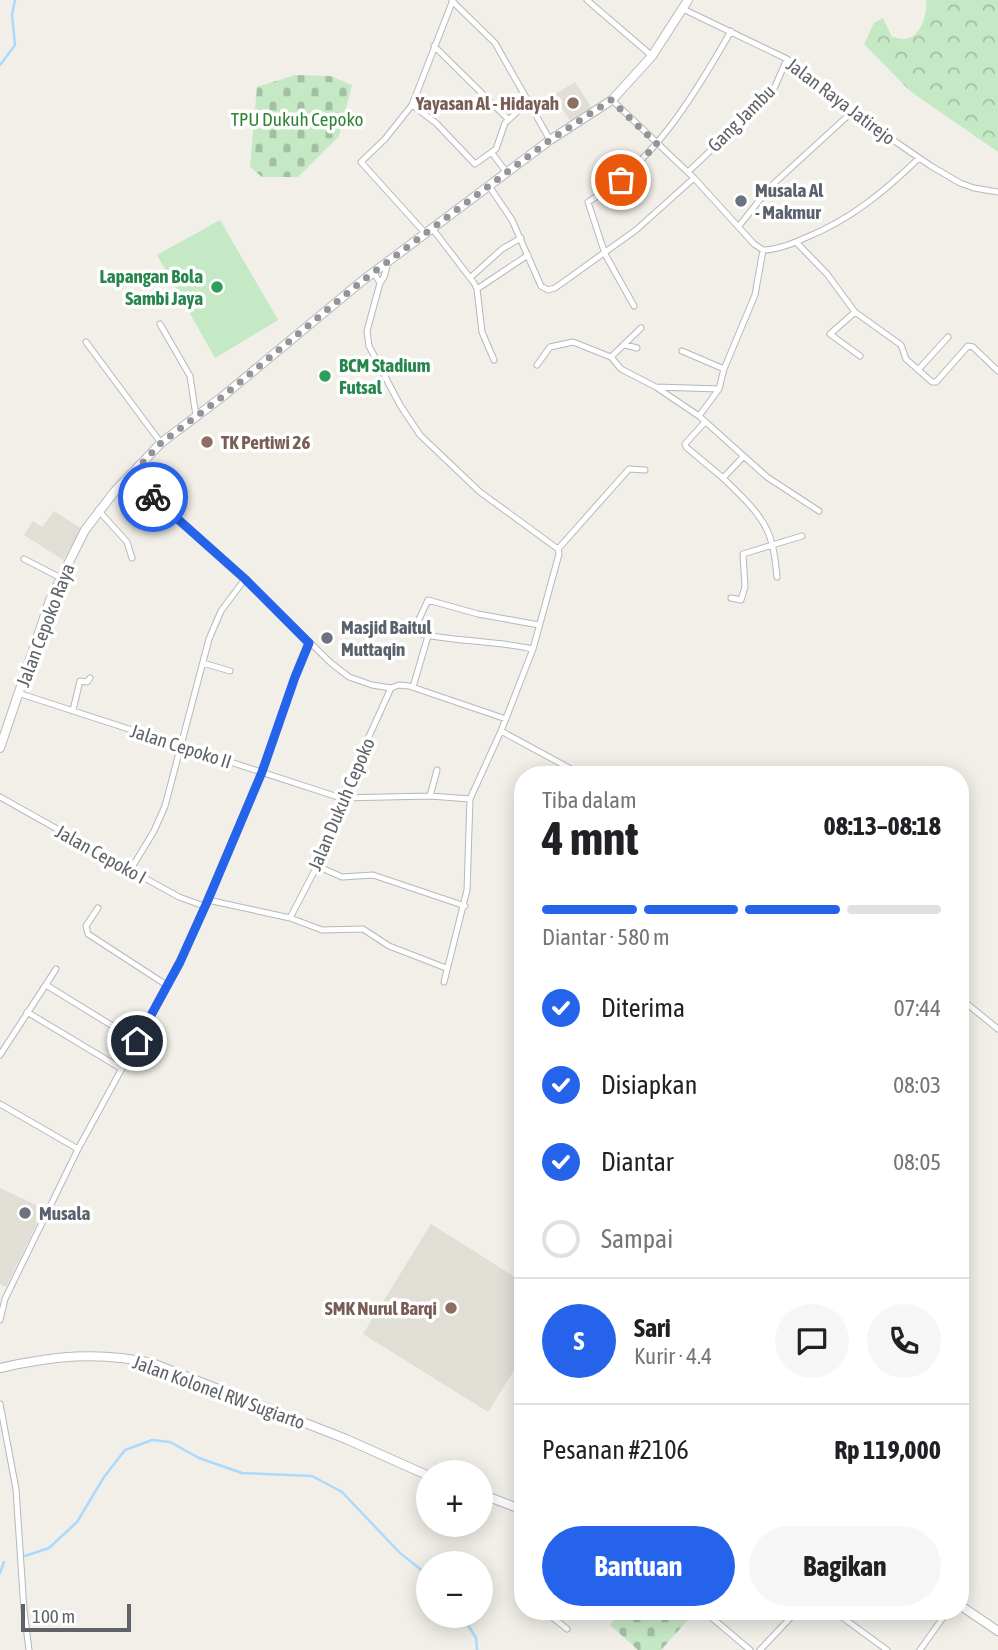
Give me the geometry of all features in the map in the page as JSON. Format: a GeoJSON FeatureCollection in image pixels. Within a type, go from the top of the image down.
{"type":"FeatureCollection","features":[{"type":"Feature","properties":{"kind":"main road","name":"Jalan Cepoko Raya"},"geometry":{"type":"LineString","coordinates":[[0,748],[34,642],[61,578],[98,510],[161,443],[429,230],[550,140],[611,100],[652,56],[688,0]]}},
{"type":"Feature","properties":{"kind":"main road","name":"Jalan Kolonel RW Sugiarto"},"geometry":{"type":"LineString","coordinates":[[0,1368],[80,1355],[114,1356],[152,1363],[346,1439],[416,1470]]}},
{"type":"Feature","properties":{"kind":"main road"},"geometry":{"type":"LineString","coordinates":[[493,1499],[514,1507]]}},
{"type":"Feature","properties":{"kind":"main road"},"geometry":{"type":"LineString","coordinates":[[969,1611],[998,1631]]}},
{"type":"Feature","properties":{"kind":"street"},"geometry":{"type":"LineString","coordinates":[[494,360],[482,332],[477,289],[471,277],[429,230],[361,162],[385,139],[412,106],[452,0],[495,43],[550,140]]}},
{"type":"Feature","properties":{"kind":"street"},"geometry":{"type":"LineString","coordinates":[[587,0],[652,56]]}},
{"type":"Feature","properties":{"kind":"street","name":"Jalan Raya Jatirejo"},"geometry":{"type":"LineString","coordinates":[[683,9],[787,59],[852,112],[960,183],[998,192]]}},
{"type":"Feature","properties":{"kind":"street"},"geometry":{"type":"LineString","coordinates":[[634,306],[605,254],[588,202],[621,180],[657,144],[708,72],[731,31]]}},
{"type":"Feature","properties":{"kind":"street"},"geometry":{"type":"LineString","coordinates":[[434,46],[508,119]]}},
{"type":"Feature","properties":{"kind":"street","name":"Gang Jambu"},"geometry":{"type":"LineString","coordinates":[[688,172],[773,91],[787,59]]}},
{"type":"Feature","properties":{"kind":"street"},"geometry":{"type":"LineString","coordinates":[[611,100],[688,172],[754,244],[763,250],[796,242],[839,223],[870,203],[919,158]]}},
{"type":"Feature","properties":{"kind":"street"},"geometry":{"type":"LineString","coordinates":[[412,106],[436,123],[472,164],[477,164],[498,146],[508,119],[528,102]]}},
{"type":"Feature","properties":{"kind":"street"},"geometry":{"type":"LineString","coordinates":[[738,226],[770,187],[852,112]]}},
{"type":"Feature","properties":{"kind":"street"},"geometry":{"type":"LineString","coordinates":[[492,153],[507,173]]}},
{"type":"Feature","properties":{"kind":"street"},"geometry":{"type":"LineString","coordinates":[[489,186],[520,237],[541,286],[548,290],[605,254],[694,178]]}},
{"type":"Feature","properties":{"kind":"street"},"geometry":{"type":"LineString","coordinates":[[471,277],[520,237]]}},
{"type":"Feature","properties":{"kind":"street"},"geometry":{"type":"LineString","coordinates":[[796,242],[827,274],[855,312],[901,345],[906,359],[934,383],[968,346],[998,371]]}},
{"type":"Feature","properties":{"kind":"street"},"geometry":{"type":"LineString","coordinates":[[699,416],[719,389],[724,369],[755,295],[763,250]]}},
{"type":"Feature","properties":{"kind":"street"},"geometry":{"type":"LineString","coordinates":[[477,289],[528,255]]}},
{"type":"Feature","properties":{"kind":"street"},"geometry":{"type":"LineString","coordinates":[[388,262],[367,331],[369,346],[400,405],[420,435],[480,492],[558,549]]}},
{"type":"Feature","properties":{"kind":"street"},"geometry":{"type":"LineString","coordinates":[[374,273],[380,283]]}},
{"type":"Feature","properties":{"kind":"street"},"geometry":{"type":"LineString","coordinates":[[855,312],[830,334],[860,356]]}},
{"type":"Feature","properties":{"kind":"street"},"geometry":{"type":"LineString","coordinates":[[160,324],[190,376],[197,416]]}},
{"type":"Feature","properties":{"kind":"street"},"geometry":{"type":"LineString","coordinates":[[611,357],[641,328]]}},
{"type":"Feature","properties":{"kind":"street"},"geometry":{"type":"LineString","coordinates":[[918,370],[948,337]]}},
{"type":"Feature","properties":{"kind":"street"},"geometry":{"type":"LineString","coordinates":[[86,342],[161,443]]}},
{"type":"Feature","properties":{"kind":"street"},"geometry":{"type":"LineString","coordinates":[[537,365],[550,347],[566,342],[573,342],[611,357],[621,369],[656,387],[699,416],[767,478],[820,511]]}},
{"type":"Feature","properties":{"kind":"street"},"geometry":{"type":"LineString","coordinates":[[625,345],[637,348]]}},
{"type":"Feature","properties":{"kind":"street"},"geometry":{"type":"LineString","coordinates":[[682,351],[724,369]]}},
{"type":"Feature","properties":{"kind":"street"},"geometry":{"type":"LineString","coordinates":[[656,387],[719,389]]}},
{"type":"Feature","properties":{"kind":"street"},"geometry":{"type":"LineString","coordinates":[[705,422],[685,444],[686,447],[723,478],[765,525],[772,543],[777,577]]}},
{"type":"Feature","properties":{"kind":"street"},"geometry":{"type":"LineString","coordinates":[[723,478],[743,457]]}},
{"type":"Feature","properties":{"kind":"street"},"geometry":{"type":"LineString","coordinates":[[444,982],[465,906],[470,799],[501,731],[533,649],[558,562],[558,549],[629,470],[645,470]]}},
{"type":"Feature","properties":{"kind":"street"},"geometry":{"type":"LineString","coordinates":[[130,476],[349,677],[391,688],[399,685],[413,687],[506,719]]}},
{"type":"Feature","properties":{"kind":"street"},"geometry":{"type":"LineString","coordinates":[[98,510],[127,541],[132,558]]}},
{"type":"Feature","properties":{"kind":"street"},"geometry":{"type":"LineString","coordinates":[[731,598],[741,600],[744,592],[743,554],[802,536]]}},
{"type":"Feature","properties":{"kind":"street"},"geometry":{"type":"LineString","coordinates":[[24,559],[61,578]]}},
{"type":"Feature","properties":{"kind":"street"},"geometry":{"type":"LineString","coordinates":[[131,869],[154,831],[165,806],[209,639],[221,611],[245,579]]}},
{"type":"Feature","properties":{"kind":"street"},"geometry":{"type":"LineString","coordinates":[[533,649],[481,640],[429,636],[414,630],[428,600],[478,614],[539,625]]}},
{"type":"Feature","properties":{"kind":"street"},"geometry":{"type":"LineString","coordinates":[[413,687],[429,636]]}},
{"type":"Feature","properties":{"kind":"street"},"geometry":{"type":"LineString","coordinates":[[0,1320],[5,1299],[78,1149],[168,986],[206,903],[262,772],[309,643]]}},
{"type":"Feature","properties":{"kind":"street"},"geometry":{"type":"LineString","coordinates":[[202,663],[230,671]]}},
{"type":"Feature","properties":{"kind":"street"},"geometry":{"type":"LineString","coordinates":[[72,710],[80,681],[87,682],[90,678]]}},
{"type":"Feature","properties":{"kind":"street","name":"Jalan Dukuh Cepoko"},"geometry":{"type":"LineString","coordinates":[[290,918],[317,866],[341,798],[391,688]]}},
{"type":"Feature","properties":{"kind":"street","name":"Jalan Cepoko II"},"geometry":{"type":"LineString","coordinates":[[18,693],[341,798],[430,796],[470,799]]}},
{"type":"Feature","properties":{"kind":"street"},"geometry":{"type":"LineString","coordinates":[[501,731],[565,766]]}},
{"type":"Feature","properties":{"kind":"street"},"geometry":{"type":"LineString","coordinates":[[430,796],[437,770]]}},
{"type":"Feature","properties":{"kind":"street","name":"Jalan Cepoko I"},"geometry":{"type":"LineString","coordinates":[[0,797],[179,897],[206,903]]}},
{"type":"Feature","properties":{"kind":"street"},"geometry":{"type":"LineString","coordinates":[[317,866],[342,877],[373,875],[465,906]]}},
{"type":"Feature","properties":{"kind":"street"},"geometry":{"type":"LineString","coordinates":[[206,903],[290,918],[321,930],[363,929],[389,946],[446,968]]}},
{"type":"Feature","properties":{"kind":"street"},"geometry":{"type":"LineString","coordinates":[[98,908],[86,926],[88,934],[168,986]]}},
{"type":"Feature","properties":{"kind":"street"},"geometry":{"type":"LineString","coordinates":[[0,1055],[56,970]]}},
{"type":"Feature","properties":{"kind":"street"},"geometry":{"type":"LineString","coordinates":[[46,985],[137,1041]]}},
{"type":"Feature","properties":{"kind":"street"},"geometry":{"type":"LineString","coordinates":[[969,1005],[998,1029]]}},
{"type":"Feature","properties":{"kind":"street"},"geometry":{"type":"LineString","coordinates":[[27,1012],[122,1069]]}},
{"type":"Feature","properties":{"kind":"street"},"geometry":{"type":"LineString","coordinates":[[0,1104],[78,1149]]}},
{"type":"Feature","properties":{"kind":"street"},"geometry":{"type":"LineString","coordinates":[[0,1404],[16,1489],[29,1650]]}},
{"type":"Feature","properties":{"kind":"street"},"geometry":{"type":"LineString","coordinates":[[556,1620],[567,1629]]}},
{"type":"Feature","properties":{"kind":"street"},"geometry":{"type":"LineString","coordinates":[[714,1620],[750,1650]]}},
{"type":"Feature","properties":{"kind":"street"},"geometry":{"type":"LineString","coordinates":[[760,1650],[788,1620]]}},
{"type":"Feature","properties":{"kind":"street"},"geometry":{"type":"LineString","coordinates":[[846,1620],[887,1650]]}},
{"type":"Feature","properties":{"kind":"street"},"geometry":{"type":"LineString","coordinates":[[920,1650],[941,1620]]}},
{"type":"Feature","properties":{"kind":"shaded area","name":"Yayasan Al - Hidayah"},"geometry":{"type":"Polygon","coordinates":[[[575,82],[593,110],[572,124],[554,95],[575,82]]]}},
{"type":"Feature","properties":{"kind":"shaded area"},"geometry":{"type":"Polygon","coordinates":[[[54,511],[82,529],[63,560],[24,535],[33,521],[42,527],[54,511]]]}},
{"type":"Feature","properties":{"kind":"shaded area"},"geometry":{"type":"Polygon","coordinates":[[[0,1188],[44,1209],[6,1287],[0,1284],[0,1188]]]}},
{"type":"Feature","properties":{"kind":"shaded area","name":"SMK Nurul Barqi"},"geometry":{"type":"Polygon","coordinates":[[[431,1224],[514,1276],[514,1370],[488,1412],[363,1334],[431,1224]]]}},
{"type":"Feature","properties":{"kind":"green space"},"geometry":{"type":"Polygon","coordinates":[[[926,0],[998,0],[998,152],[910,91],[864,44],[874,23],[883,18],[892,37],[911,38],[924,17],[926,0]]]}},
{"type":"Feature","properties":{"kind":"green space","name":"TPU Dukuh Cepoko"},"geometry":{"type":"Polygon","coordinates":[[[295,75],[330,76],[352,85],[339,136],[298,177],[262,177],[250,167],[257,87],[295,75]]]}},
{"type":"Feature","properties":{"kind":"green space","name":"Lapangan Bola Sambi Jaya"},"geometry":{"type":"Polygon","coordinates":[[[220,220],[278,320],[215,358],[157,255],[220,220]]]}},
{"type":"Feature","properties":{"kind":"green space"},"geometry":{"type":"Polygon","coordinates":[[[614,1620],[688,1620],[661,1650],[638,1650],[610,1625],[614,1620]]]}},
{"type":"Feature","properties":{"kind":"waterway"},"geometry":{"type":"LineString","coordinates":[[0,65],[15,45],[12,15],[15,0]]}},
{"type":"Feature","properties":{"kind":"waterway"},"geometry":{"type":"LineString","coordinates":[[25,1556],[49,1548],[77,1522],[104,1477],[125,1450],[152,1440],[170,1442],[199,1458],[242,1473],[312,1476],[342,1492],[400,1553],[416,1566]]}},
{"type":"Feature","properties":{"kind":"waterway"},"geometry":{"type":"LineString","coordinates":[[0,1573],[4,1562]]}},
{"type":"Feature","properties":{"kind":"waterway"},"geometry":{"type":"LineString","coordinates":[[470,1628],[476,1638],[477,1650]]}},
{"type":"Feature","properties":{"kind":"way so far"},"geometry":{"type":"LineString","coordinates":[[153,497],[130,476],[161,443],[222,397],[362,281],[550,140],[611,100],[657,144],[621,180]]}},
{"type":"Feature","properties":{"kind":"place","name":"Yayasan Al - Hidayah"},"geometry":{"type":"Point","coordinates":[573,103]}},
{"type":"Feature","properties":{"kind":"place","name":"Musala Al - Makmur"},"geometry":{"type":"Point","coordinates":[741,201]}},
{"type":"Feature","properties":{"kind":"place","name":"Lapangan Bola Sambi Jaya"},"geometry":{"type":"Point","coordinates":[217,287]}},
{"type":"Feature","properties":{"kind":"place","name":"BCM Stadium Futsal"},"geometry":{"type":"Point","coordinates":[325,376]}},
{"type":"Feature","properties":{"kind":"place","name":"TK Pertiwi 26"},"geometry":{"type":"Point","coordinates":[207,442]}},
{"type":"Feature","properties":{"kind":"place","name":"Masjid Baitul Muttaqin"},"geometry":{"type":"Point","coordinates":[327,638]}},
{"type":"Feature","properties":{"kind":"place","name":"Musala"},"geometry":{"type":"Point","coordinates":[25,1213]}},
{"type":"Feature","properties":{"kind":"place","name":"SMK Nurul Barqi"},"geometry":{"type":"Point","coordinates":[451,1308]}},
{"type":"Feature","properties":{"kind":"route"},"geometry":{"type":"LineString","coordinates":[[137,1041],[180,962],[208,900],[262,772],[309,643],[245,579],[153,497]]}}]}
